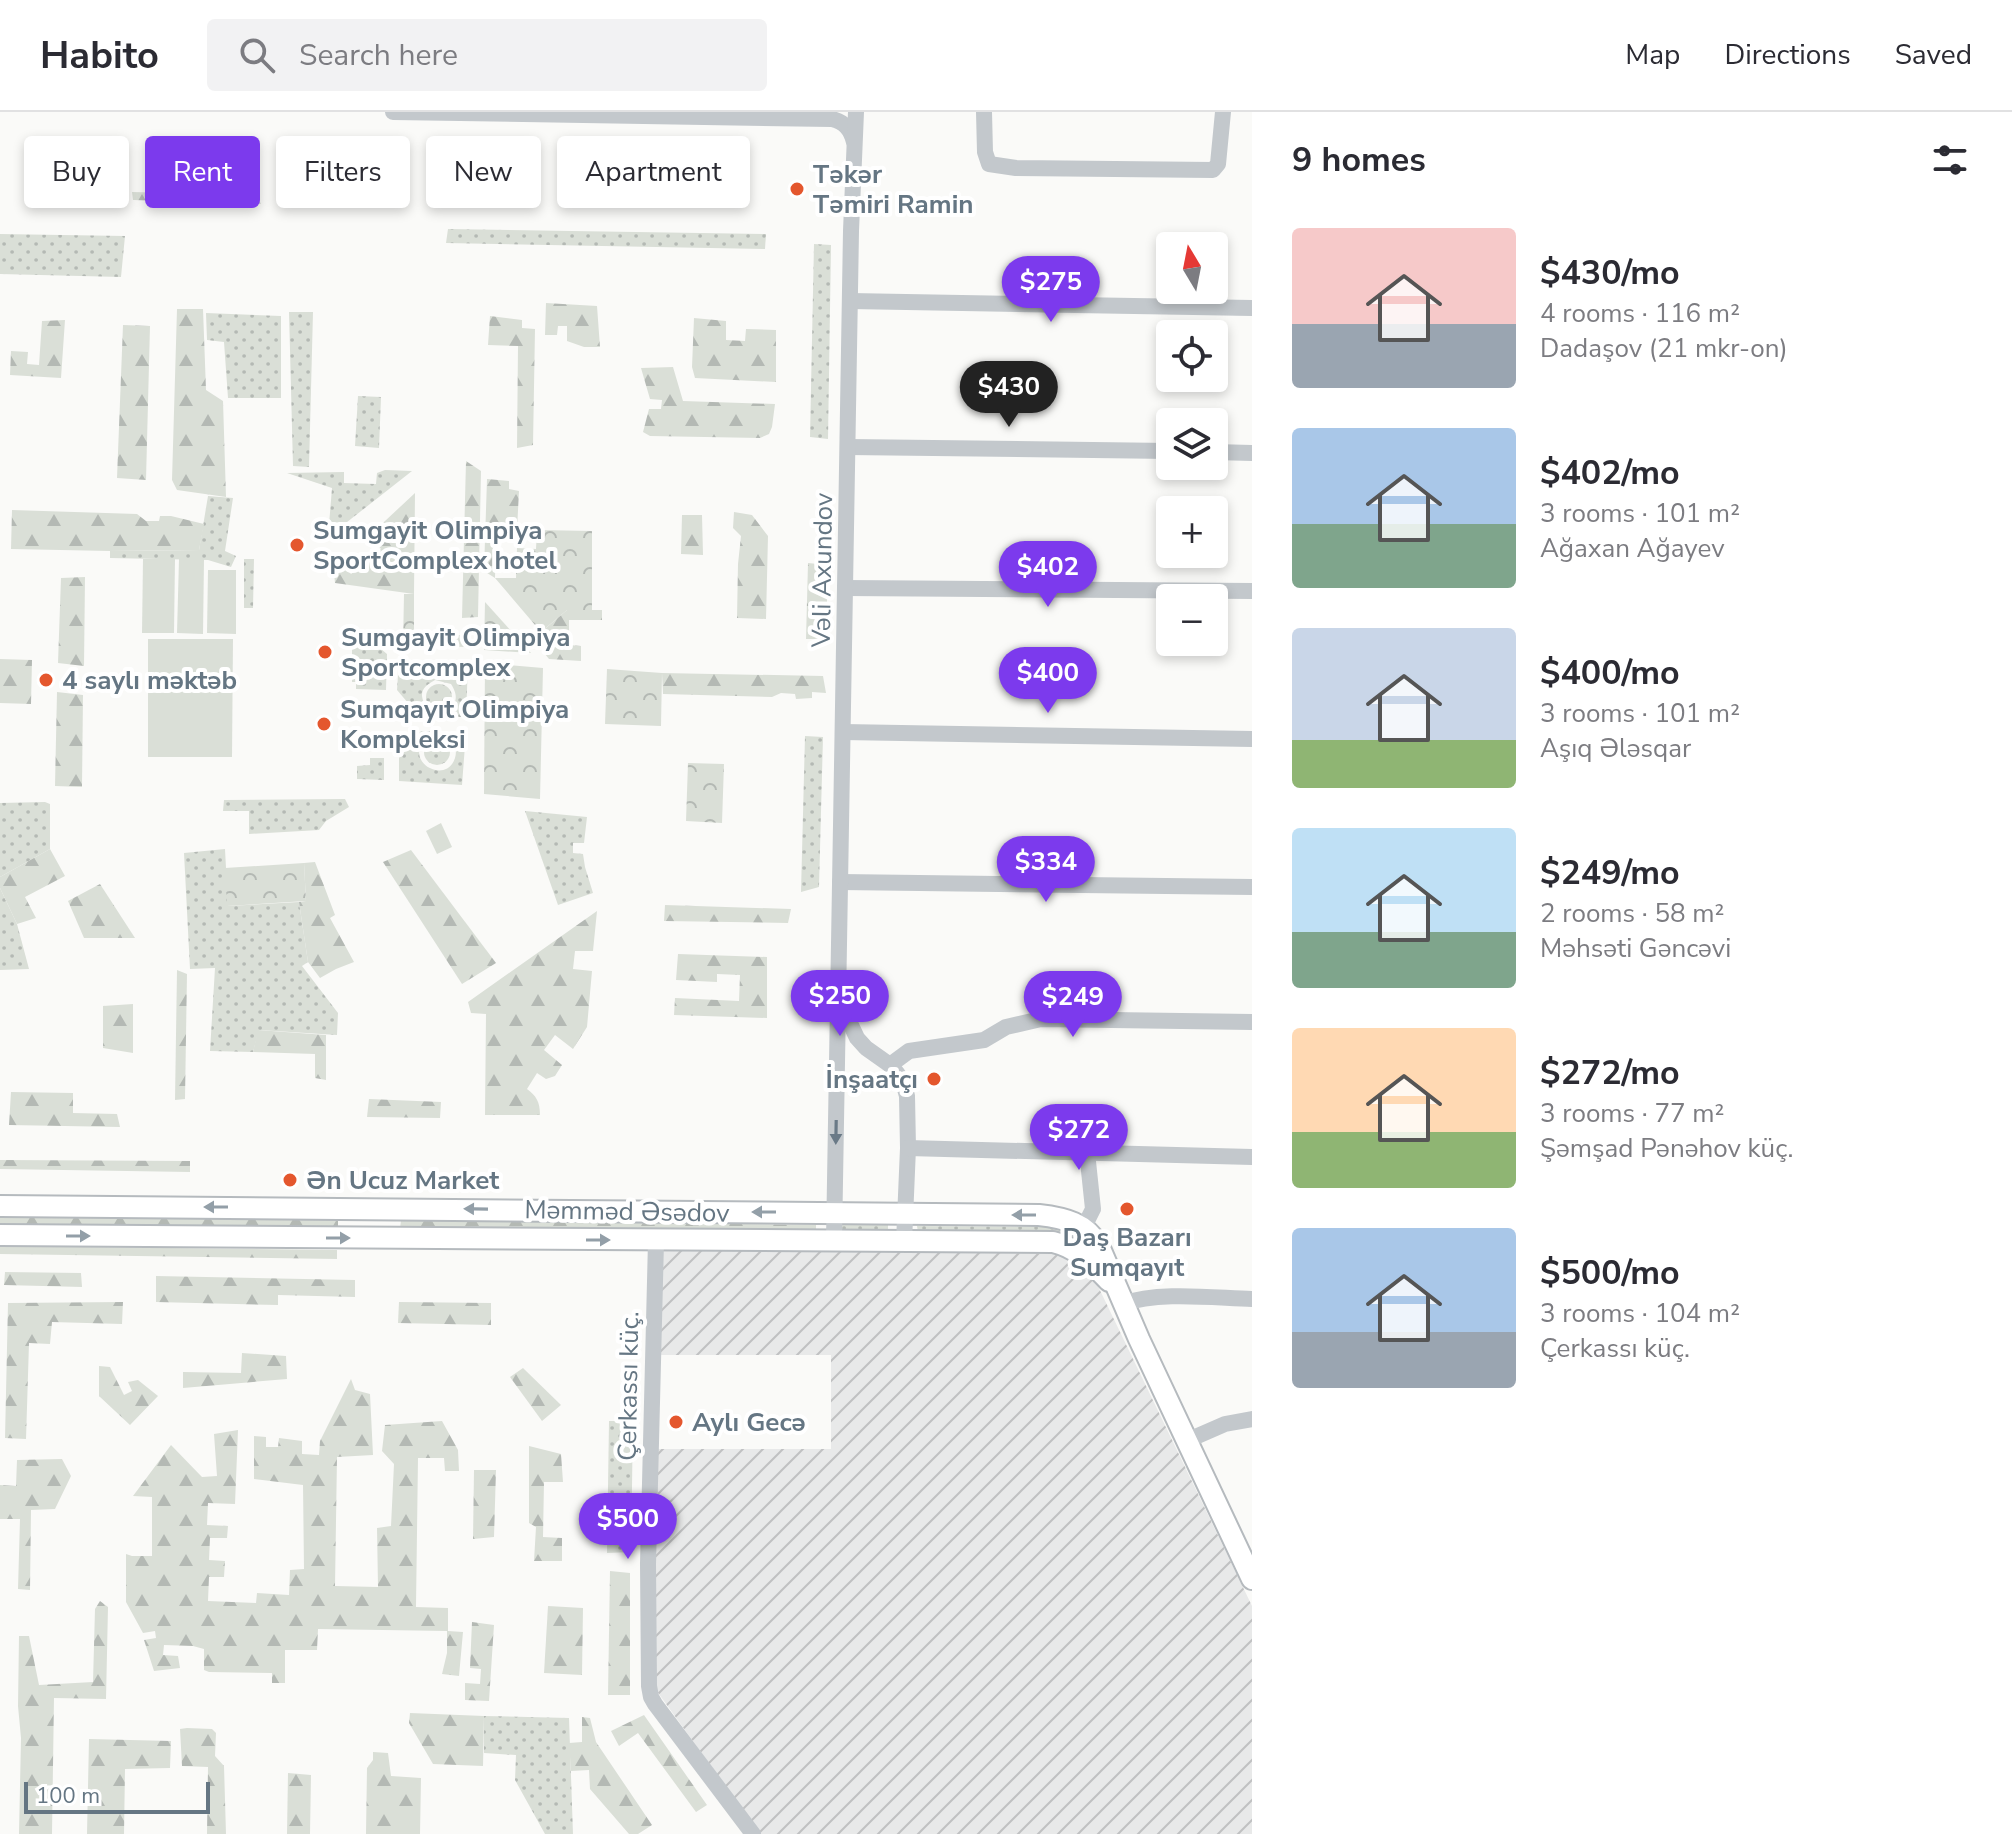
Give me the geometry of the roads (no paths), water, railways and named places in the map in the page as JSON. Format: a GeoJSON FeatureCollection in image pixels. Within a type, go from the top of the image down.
{"type":"FeatureCollection","features":[{"type":"Feature","properties":{"kind":"main road","name":"Məmməd Əsədov"},"geometry":{"type":"LineString","coordinates":[[0,1206],[1039,1215],[1068,1219],[1084,1227],[1099,1246],[1252,1579]]}},
{"type":"Feature","properties":{"kind":"main road","name":"Məmməd Əsədov"},"geometry":{"type":"LineString","coordinates":[[0,1235],[1053,1242],[1085,1258],[1120,1297]]}},
{"type":"Feature","properties":{"kind":"street"},"geometry":{"type":"LineString","coordinates":[[393,112],[835,114],[847,126],[854,144]]}},
{"type":"Feature","properties":{"kind":"street","name":"Vəli Axundov"},"geometry":{"type":"LineString","coordinates":[[834,1241],[856,112]]}},
{"type":"Feature","properties":{"kind":"street"},"geometry":{"type":"LineString","coordinates":[[984,112],[985,152],[989,164],[1016,168],[1213,170],[1218,164],[1223,112]]}},
{"type":"Feature","properties":{"kind":"street"},"geometry":{"type":"LineString","coordinates":[[850,301],[1252,308]]}},
{"type":"Feature","properties":{"kind":"street"},"geometry":{"type":"LineString","coordinates":[[848,447],[1156,451]]}},
{"type":"Feature","properties":{"kind":"street"},"geometry":{"type":"LineString","coordinates":[[1228,452],[1252,453]]}},
{"type":"Feature","properties":{"kind":"street"},"geometry":{"type":"LineString","coordinates":[[845,588],[1252,591]]}},
{"type":"Feature","properties":{"kind":"street"},"geometry":{"type":"LineString","coordinates":[[843,732],[1252,739]]}},
{"type":"Feature","properties":{"kind":"street"},"geometry":{"type":"LineString","coordinates":[[840,882],[1252,887]]}},
{"type":"Feature","properties":{"kind":"street"},"geometry":{"type":"LineString","coordinates":[[839,998],[857,1038],[890,1065],[903,1082],[907,1096],[904,1242]]}},
{"type":"Feature","properties":{"kind":"street"},"geometry":{"type":"LineString","coordinates":[[890,1065],[909,1051],[984,1040],[1006,1027],[1041,1019],[1252,1022]]}},
{"type":"Feature","properties":{"kind":"street"},"geometry":{"type":"LineString","coordinates":[[837,1075],[844,1059],[852,1054],[875,1054]]}},
{"type":"Feature","properties":{"kind":"street"},"geometry":{"type":"LineString","coordinates":[[908,1148],[1252,1157]]}},
{"type":"Feature","properties":{"kind":"street"},"geometry":{"type":"LineString","coordinates":[[1084,1227],[1093,1209],[1087,1152]]}},
{"type":"Feature","properties":{"kind":"street","name":"Çerkassı küç."},"geometry":{"type":"LineString","coordinates":[[656,1241],[648,1564],[649,1686],[655,1704],[753,1834]]}},
{"type":"Feature","properties":{"kind":"street"},"geometry":{"type":"LineString","coordinates":[[1120,1297],[1252,1299]]}},
{"type":"Feature","properties":{"kind":"street"},"geometry":{"type":"LineString","coordinates":[[1186,1441],[1225,1424],[1252,1419]]}},
{"type":"Feature","properties":{"kind":"place","name":"Tәkәr Tәmiri Ramin"},"geometry":{"type":"Point","coordinates":[797,189]}},
{"type":"Feature","properties":{"kind":"place","name":"Sumgayit Olimpiya SportComplex hotel"},"geometry":{"type":"Point","coordinates":[297,545]}},
{"type":"Feature","properties":{"kind":"place","name":"Sumgayit Olimpiya Sportcomplex"},"geometry":{"type":"Point","coordinates":[325,652]}},
{"type":"Feature","properties":{"kind":"place","name":"4 saylı məktəb"},"geometry":{"type":"Point","coordinates":[46,680]}},
{"type":"Feature","properties":{"kind":"place","name":"Sumqayıt Olimpiya Kompleksi"},"geometry":{"type":"Point","coordinates":[324,724]}},
{"type":"Feature","properties":{"kind":"place","name":"İnşaatçı"},"geometry":{"type":"Point","coordinates":[934,1079]}},
{"type":"Feature","properties":{"kind":"place","name":"Ən Ucuz Market"},"geometry":{"type":"Point","coordinates":[290,1180]}},
{"type":"Feature","properties":{"kind":"place","name":"Daş Bazarı Sumqayıt"},"geometry":{"type":"Point","coordinates":[1127,1209]}},
{"type":"Feature","properties":{"kind":"place","name":"Aylı Gecə"},"geometry":{"type":"Point","coordinates":[676,1422]}}]}
